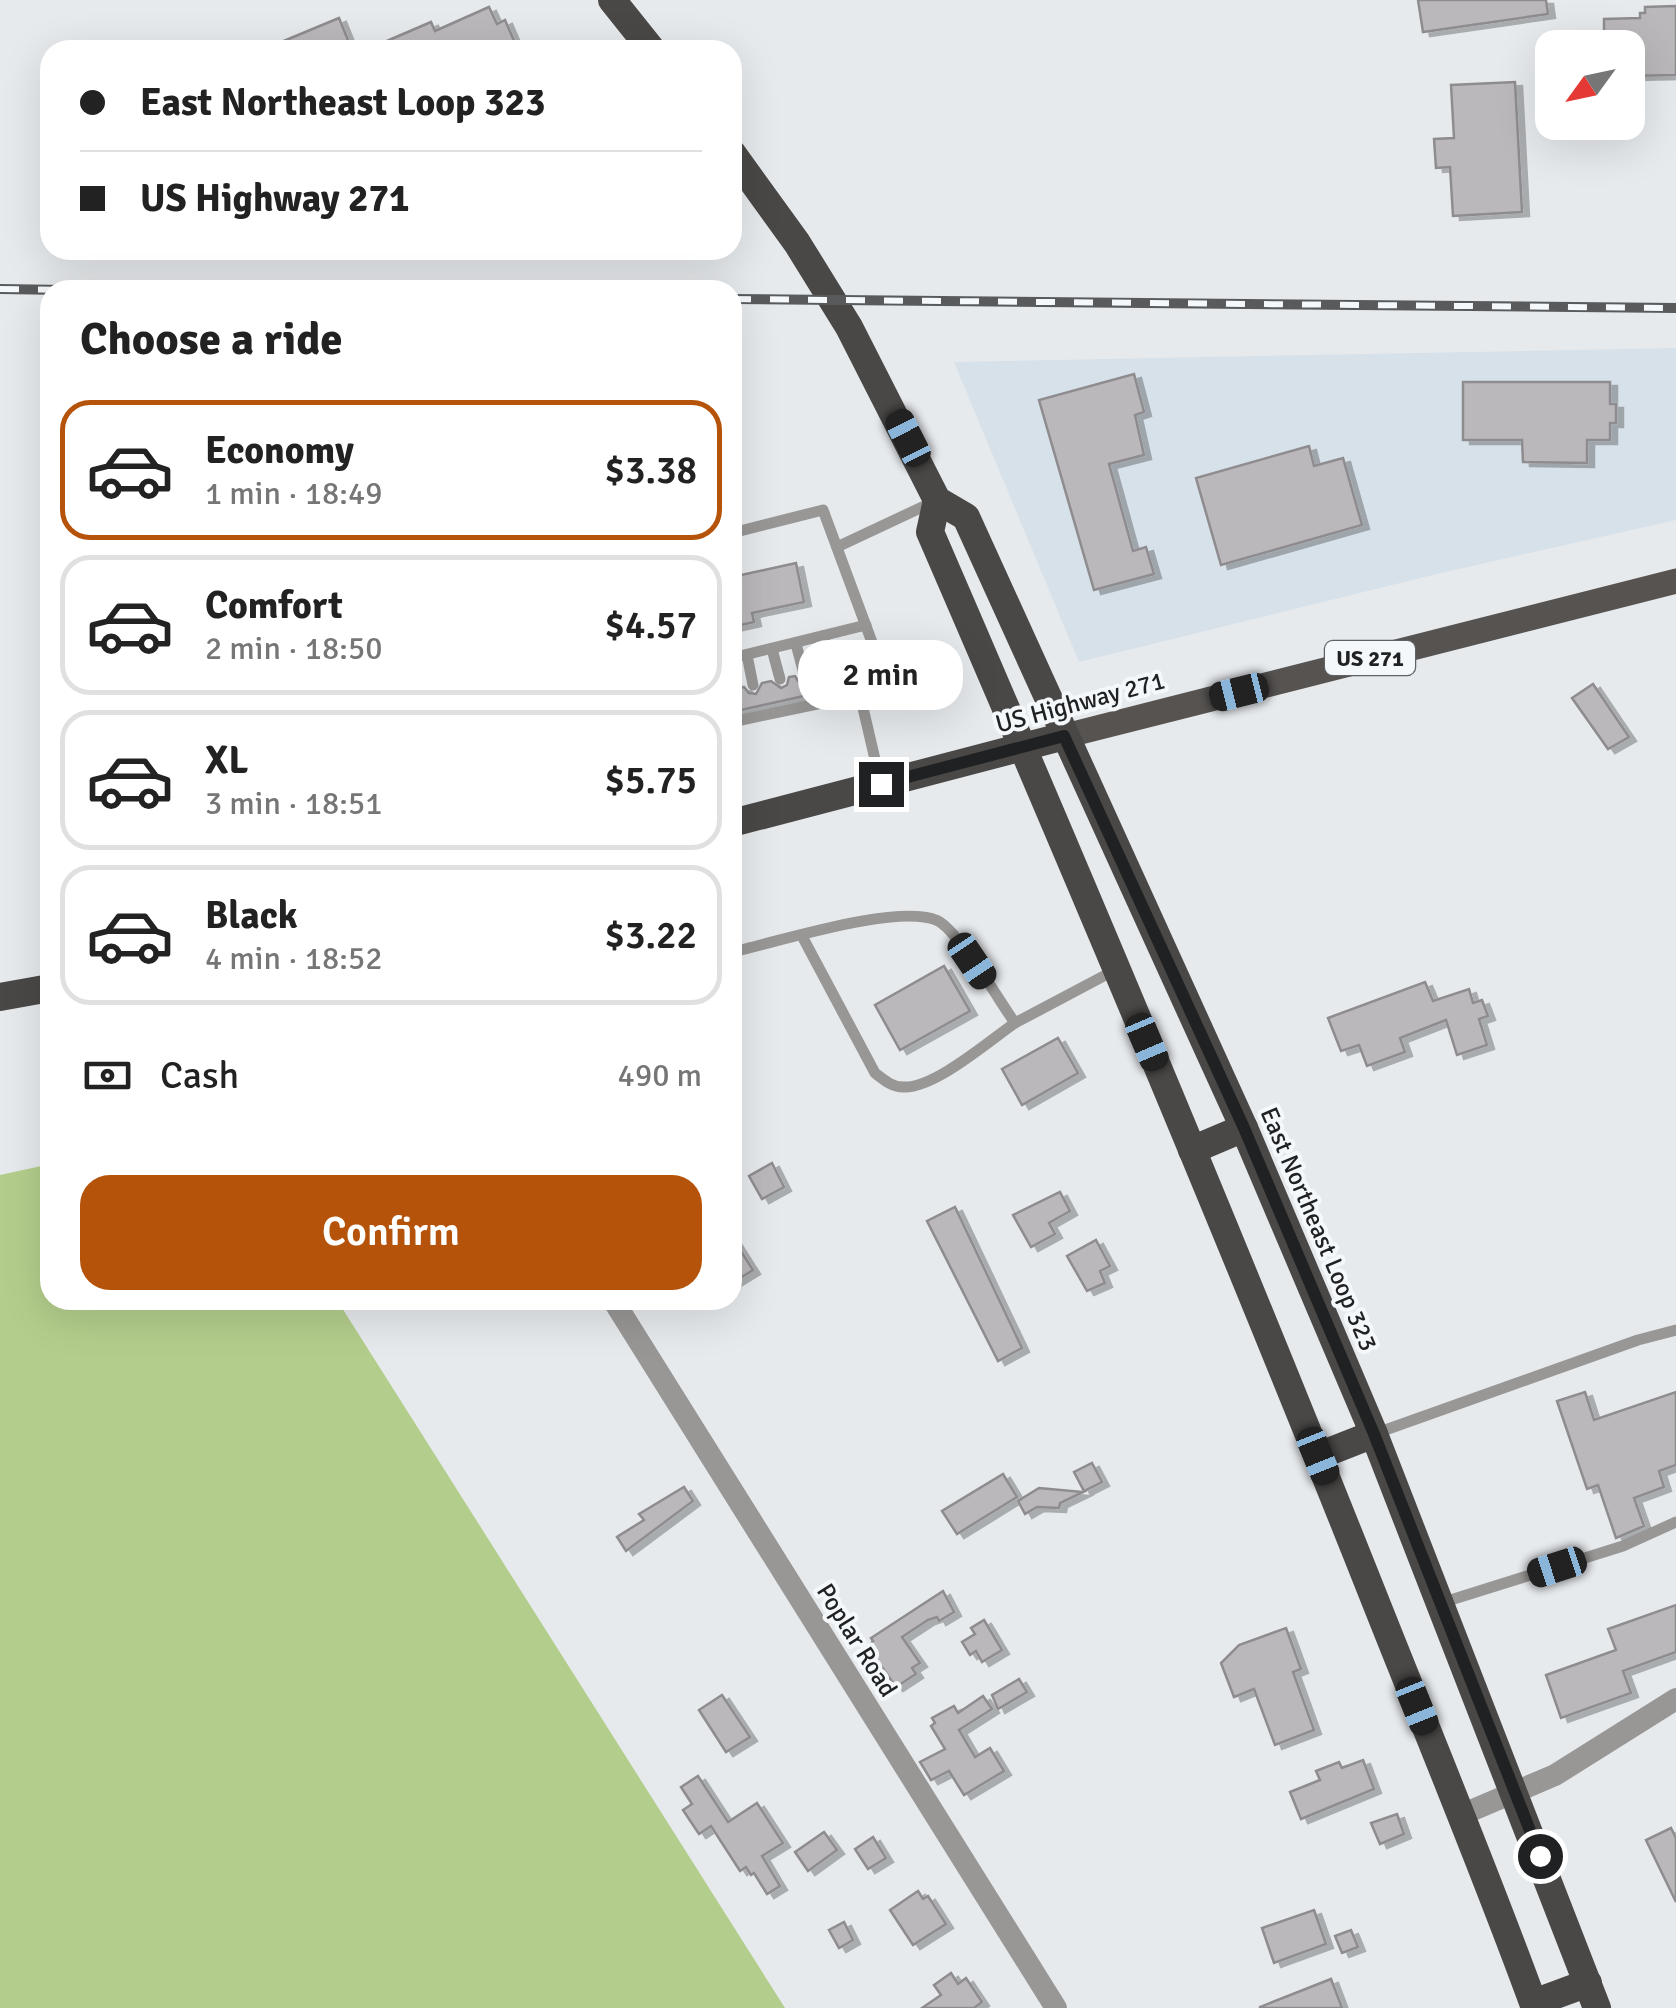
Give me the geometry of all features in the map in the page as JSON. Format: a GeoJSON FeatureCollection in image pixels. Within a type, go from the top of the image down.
{"type":"FeatureCollection","features":[{"type":"Feature","properties":{"kind":"highway"},"geometry":{"type":"LineString","coordinates":[[612,0],[644,40]]}},
{"type":"Feature","properties":{"kind":"highway","name":"East Northeast Loop 323"},"geometry":{"type":"LineString","coordinates":[[742,167],[849,327],[937,500],[966,517],[1244,1128],[1374,1434],[1593,1995]]}},
{"type":"Feature","properties":{"kind":"highway","name":"East Northeast Loop 323"},"geometry":{"type":"LineString","coordinates":[[937,500],[930,532],[1024,748],[1318,1456],[1535,2006]]}},
{"type":"Feature","properties":{"kind":"highway","name":"US Highway 271"},"geometry":{"type":"LineString","coordinates":[[742,820],[1064,736]]}},
{"type":"Feature","properties":{"kind":"highway"},"geometry":{"type":"LineString","coordinates":[[0,998],[40,990]]}},
{"type":"Feature","properties":{"kind":"highway"},"geometry":{"type":"LineString","coordinates":[[1192,1150],[1244,1128]]}},
{"type":"Feature","properties":{"kind":"highway"},"geometry":{"type":"LineString","coordinates":[[1318,1456],[1374,1434]]}},
{"type":"Feature","properties":{"kind":"highway"},"geometry":{"type":"LineString","coordinates":[[1535,2006],[1593,1995]]}},
{"type":"Feature","properties":{"kind":"main road","name":"US Highway 271"},"geometry":{"type":"LineString","coordinates":[[1064,736],[1675,583]]}},
{"type":"Feature","properties":{"kind":"street","name":"Poplar Road"},"geometry":{"type":"LineString","coordinates":[[619,1310],[1056,2008]]}},
{"type":"Feature","properties":{"kind":"street"},"geometry":{"type":"LineString","coordinates":[[1460,1815],[1516,1794],[1574,1765],[1676,1698]]}},
{"type":"Feature","properties":{"kind":"lane"},"geometry":{"type":"LineString","coordinates":[[837,547],[937,500]]}},
{"type":"Feature","properties":{"kind":"lane"},"geometry":{"type":"LineString","coordinates":[[742,530],[823,510],[883,672],[860,695],[839,694],[742,717]]}},
{"type":"Feature","properties":{"kind":"lane"},"geometry":{"type":"LineString","coordinates":[[742,656],[866,625]]}},
{"type":"Feature","properties":{"kind":"lane"},"geometry":{"type":"LineString","coordinates":[[823,636],[832,667]]}},
{"type":"Feature","properties":{"kind":"lane"},"geometry":{"type":"LineString","coordinates":[[796,644],[804,674]]}},
{"type":"Feature","properties":{"kind":"lane"},"geometry":{"type":"LineString","coordinates":[[772,650],[780,679]]}},
{"type":"Feature","properties":{"kind":"lane"},"geometry":{"type":"LineString","coordinates":[[747,655],[753,686]]}},
{"type":"Feature","properties":{"kind":"lane"},"geometry":{"type":"LineString","coordinates":[[860,695],[881,784]]}},
{"type":"Feature","properties":{"kind":"lane"},"geometry":{"type":"LineString","coordinates":[[742,950],[886,917],[938,920],[954,934],[1014,1024]]}},
{"type":"Feature","properties":{"kind":"lane"},"geometry":{"type":"LineString","coordinates":[[802,936],[875,1073],[891,1085],[908,1088],[940,1074],[1014,1024],[1116,969]]}},
{"type":"Feature","properties":{"kind":"lane"},"geometry":{"type":"LineString","coordinates":[[1374,1434],[1676,1330]]}},
{"type":"Feature","properties":{"kind":"lane"},"geometry":{"type":"LineString","coordinates":[[1440,1603],[1623,1546],[1676,1522]]}},
{"type":"Feature","properties":{"kind":"shaded area"},"geometry":{"type":"Polygon","coordinates":[[[1676,348],[1676,520],[1079,662],[954,362],[1676,348]]]}},
{"type":"Feature","properties":{"kind":"green space"},"geometry":{"type":"Polygon","coordinates":[[[40,1166],[40,1310],[343,1310],[785,2008],[0,2008],[0,1175],[40,1166]]]}},
{"type":"Feature","properties":{"kind":"building"},"geometry":{"type":"Polygon","coordinates":[[[1418,0],[1546,0],[1548,14],[1423,32],[1418,0]]]}},
{"type":"Feature","properties":{"kind":"building"},"geometry":{"type":"Polygon","coordinates":[[[1676,6],[1676,75],[1645,76],[1645,30],[1604,30],[1604,19],[1640,18],[1645,7],[1676,6]]]}},
{"type":"Feature","properties":{"kind":"building"},"geometry":{"type":"Polygon","coordinates":[[[489,7],[497,24],[505,20],[514,40],[389,40],[431,22],[435,31],[489,7]]]}},
{"type":"Feature","properties":{"kind":"building"},"geometry":{"type":"Polygon","coordinates":[[[339,18],[348,40],[286,40],[339,18]]]}},
{"type":"Feature","properties":{"kind":"building"},"geometry":{"type":"Polygon","coordinates":[[[1515,82],[1522,212],[1453,216],[1450,167],[1436,168],[1434,139],[1454,138],[1451,85],[1515,82]]]}},
{"type":"Feature","properties":{"kind":"building"},"geometry":{"type":"Polygon","coordinates":[[[1134,374],[1144,412],[1135,415],[1144,455],[1109,464],[1133,551],[1146,547],[1154,574],[1094,590],[1039,400],[1134,374]]]}},
{"type":"Feature","properties":{"kind":"building"},"geometry":{"type":"Polygon","coordinates":[[[1463,382],[1610,382],[1610,404],[1616,404],[1616,423],[1610,423],[1610,440],[1587,440],[1587,463],[1523,462],[1522,440],[1463,440],[1463,382]]]}},
{"type":"Feature","properties":{"kind":"building"},"geometry":{"type":"Polygon","coordinates":[[[1309,446],[1314,466],[1343,458],[1362,525],[1221,565],[1196,478],[1309,446]]]}},
{"type":"Feature","properties":{"kind":"building"},"geometry":{"type":"Polygon","coordinates":[[[796,563],[804,602],[752,613],[754,622],[742,625],[742,575],[796,563]]]}},
{"type":"Feature","properties":{"kind":"building"},"geometry":{"type":"Polygon","coordinates":[[[853,663],[858,684],[742,710],[742,688],[756,694],[762,683],[771,681],[781,688],[787,685],[789,677],[795,676],[805,683],[811,680],[813,672],[823,669],[834,676],[841,665],[853,663]]]}},
{"type":"Feature","properties":{"kind":"building"},"geometry":{"type":"Polygon","coordinates":[[[1593,684],[1629,737],[1608,749],[1572,698],[1593,684]]]}},
{"type":"Feature","properties":{"kind":"building"},"geometry":{"type":"Polygon","coordinates":[[[944,966],[970,1011],[900,1050],[875,1005],[944,966]]]}},
{"type":"Feature","properties":{"kind":"building"},"geometry":{"type":"Polygon","coordinates":[[[1425,982],[1433,1001],[1469,989],[1473,1003],[1482,1000],[1488,1016],[1479,1019],[1487,1045],[1457,1055],[1446,1020],[1400,1038],[1405,1052],[1367,1066],[1359,1045],[1341,1051],[1328,1018],[1425,982]]]}},
{"type":"Feature","properties":{"kind":"building"},"geometry":{"type":"Polygon","coordinates":[[[1058,1038],[1078,1073],[1022,1105],[1002,1069],[1058,1038]]]}},
{"type":"Feature","properties":{"kind":"building"},"geometry":{"type":"Polygon","coordinates":[[[772,1163],[784,1187],[762,1199],[749,1176],[772,1163]]]}},
{"type":"Feature","properties":{"kind":"building"},"geometry":{"type":"Polygon","coordinates":[[[1060,1192],[1070,1211],[1049,1223],[1055,1234],[1031,1247],[1013,1215],[1060,1192]]]}},
{"type":"Feature","properties":{"kind":"building"},"geometry":{"type":"Polygon","coordinates":[[[955,1207],[1022,1348],[998,1361],[927,1221],[955,1207]]]}},
{"type":"Feature","properties":{"kind":"building"},"geometry":{"type":"Polygon","coordinates":[[[1096,1240],[1110,1266],[1100,1271],[1105,1283],[1087,1291],[1067,1256],[1096,1240]]]}},
{"type":"Feature","properties":{"kind":"building"},"geometry":{"type":"Polygon","coordinates":[[[742,1253],[753,1270],[742,1277],[742,1253]]]}},
{"type":"Feature","properties":{"kind":"building"},"geometry":{"type":"Polygon","coordinates":[[[1585,1392],[1594,1420],[1676,1392],[1676,1465],[1659,1471],[1664,1487],[1634,1498],[1644,1526],[1616,1538],[1598,1485],[1587,1489],[1557,1401],[1585,1392]]]}},
{"type":"Feature","properties":{"kind":"building"},"geometry":{"type":"Polygon","coordinates":[[[1092,1463],[1102,1482],[1084,1491],[1074,1472],[1092,1463]]]}},
{"type":"Feature","properties":{"kind":"building"},"geometry":{"type":"Polygon","coordinates":[[[1003,1474],[1017,1497],[957,1534],[942,1511],[1003,1474]]]}},
{"type":"Feature","properties":{"kind":"building"},"geometry":{"type":"Polygon","coordinates":[[[684,1487],[693,1501],[626,1551],[617,1537],[644,1520],[639,1514],[684,1487]]]}},
{"type":"Feature","properties":{"kind":"building"},"geometry":{"type":"Polygon","coordinates":[[[1039,1488],[1083,1492],[1060,1503],[1059,1508],[1037,1507],[1025,1514],[1018,1501],[1039,1488]]]}},
{"type":"Feature","properties":{"kind":"building"},"geometry":{"type":"Polygon","coordinates":[[[943,1591],[954,1612],[939,1621],[937,1617],[928,1620],[902,1637],[920,1663],[912,1668],[916,1674],[896,1687],[866,1650],[871,1638],[943,1591]]]}},
{"type":"Feature","properties":{"kind":"building"},"geometry":{"type":"Polygon","coordinates":[[[1676,1605],[1676,1652],[1623,1671],[1631,1693],[1561,1718],[1546,1675],[1616,1650],[1608,1629],[1676,1605]]]}},
{"type":"Feature","properties":{"kind":"building"},"geometry":{"type":"Polygon","coordinates":[[[984,1620],[1002,1650],[982,1662],[976,1651],[970,1655],[962,1642],[975,1634],[971,1628],[984,1620]]]}},
{"type":"Feature","properties":{"kind":"building"},"geometry":{"type":"Polygon","coordinates":[[[1286,1628],[1301,1669],[1293,1672],[1314,1730],[1275,1745],[1254,1689],[1234,1697],[1221,1663],[1239,1645],[1286,1628]]]}},
{"type":"Feature","properties":{"kind":"building"},"geometry":{"type":"Polygon","coordinates":[[[1019,1679],[1027,1692],[998,1709],[992,1695],[1019,1679]]]}},
{"type":"Feature","properties":{"kind":"building"},"geometry":{"type":"Polygon","coordinates":[[[722,1695],[750,1737],[726,1752],[699,1710],[722,1695]]]}},
{"type":"Feature","properties":{"kind":"building"},"geometry":{"type":"Polygon","coordinates":[[[983,1696],[992,1709],[959,1730],[975,1757],[990,1748],[1004,1771],[964,1795],[949,1771],[931,1780],[920,1762],[945,1749],[931,1726],[935,1723],[932,1718],[954,1706],[958,1713],[983,1696]]]}},
{"type":"Feature","properties":{"kind":"building"},"geometry":{"type":"Polygon","coordinates":[[[1363,1760],[1374,1789],[1301,1819],[1290,1792],[1320,1780],[1316,1771],[1339,1762],[1342,1768],[1363,1760]]]}},
{"type":"Feature","properties":{"kind":"building"},"geometry":{"type":"Polygon","coordinates":[[[698,1776],[728,1822],[757,1803],[783,1843],[762,1856],[780,1886],[767,1894],[754,1873],[751,1875],[746,1867],[740,1871],[711,1826],[699,1834],[683,1810],[692,1804],[681,1787],[698,1776]]]}},
{"type":"Feature","properties":{"kind":"building"},"geometry":{"type":"Polygon","coordinates":[[[1397,1814],[1404,1834],[1380,1844],[1371,1823],[1397,1814]]]}},
{"type":"Feature","properties":{"kind":"building"},"geometry":{"type":"Polygon","coordinates":[[[1671,1828],[1676,1838],[1676,1902],[1646,1840],[1671,1828]]]}},
{"type":"Feature","properties":{"kind":"building"},"geometry":{"type":"Polygon","coordinates":[[[824,1832],[837,1850],[808,1871],[795,1852],[824,1832]]]}},
{"type":"Feature","properties":{"kind":"building"},"geometry":{"type":"Polygon","coordinates":[[[873,1837],[886,1858],[868,1869],[855,1849],[873,1837]]]}},
{"type":"Feature","properties":{"kind":"building"},"geometry":{"type":"Polygon","coordinates":[[[918,1891],[923,1899],[928,1896],[946,1924],[913,1945],[890,1910],[918,1891]]]}},
{"type":"Feature","properties":{"kind":"building"},"geometry":{"type":"Polygon","coordinates":[[[1314,1910],[1326,1944],[1274,1963],[1262,1928],[1314,1910]]]}},
{"type":"Feature","properties":{"kind":"building"},"geometry":{"type":"Polygon","coordinates":[[[844,1922],[853,1940],[839,1948],[829,1930],[844,1922]]]}},
{"type":"Feature","properties":{"kind":"building"},"geometry":{"type":"Polygon","coordinates":[[[1351,1930],[1358,1947],[1342,1953],[1335,1936],[1351,1930]]]}},
{"type":"Feature","properties":{"kind":"building"},"geometry":{"type":"Polygon","coordinates":[[[951,1973],[958,1984],[966,1978],[982,2002],[974,2008],[922,2008],[941,1995],[934,1985],[951,1973]]]}},
{"type":"Feature","properties":{"kind":"building"},"geometry":{"type":"Polygon","coordinates":[[[1331,1979],[1342,2008],[1260,2008],[1260,2007],[1331,1979]]]}},
{"type":"Feature","properties":{"kind":"railway"},"geometry":{"type":"LineString","coordinates":[[0,289],[40,290]]}},
{"type":"Feature","properties":{"kind":"railway"},"geometry":{"type":"LineString","coordinates":[[742,299],[1676,308]]}},
{"type":"Feature","properties":{"kind":"route"},"geometry":{"type":"LineString","coordinates":[[881,784],[1064,736],[1244,1128],[1374,1434],[1540,1856]]}}]}
